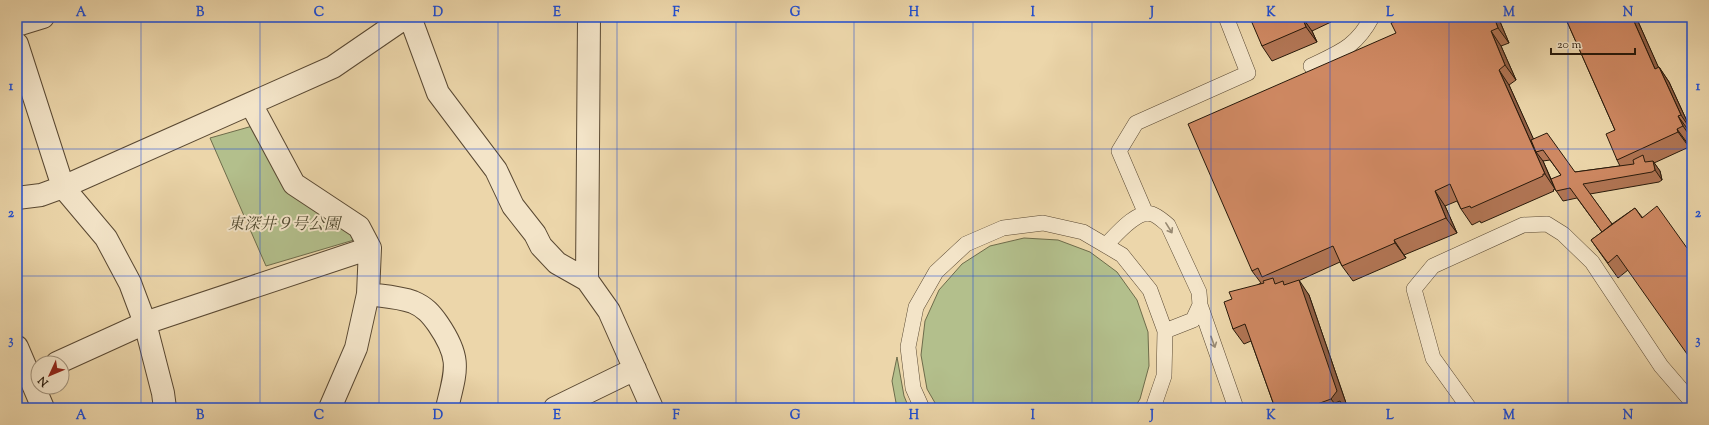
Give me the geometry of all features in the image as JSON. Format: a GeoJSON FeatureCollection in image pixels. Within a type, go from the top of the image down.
{"type":"FeatureCollection","features":[{"type":"Feature","properties":{"kind":"street"},"geometry":{"type":"LineString","coordinates":[[17,25],[43,17]]}},
{"type":"Feature","properties":{"kind":"street"},"geometry":{"type":"LineString","coordinates":[[17,198],[41,195],[63,187],[333,67],[406,17]]}},
{"type":"Feature","properties":{"kind":"street"},"geometry":{"type":"LineString","coordinates":[[410,17],[438,93],[496,170],[513,206],[535,234],[541,246],[557,263],[587,280],[609,312],[652,408]]}},
{"type":"Feature","properties":{"kind":"street"},"geometry":{"type":"LineString","coordinates":[[587,280],[589,17]]}},
{"type":"Feature","properties":{"kind":"street"},"geometry":{"type":"LineString","coordinates":[[17,44],[63,187],[106,238],[130,283],[145,323],[163,393],[165,408]]}},
{"type":"Feature","properties":{"kind":"street"},"geometry":{"type":"LineString","coordinates":[[251,104],[294,184],[359,227],[370,248],[368,294],[356,348],[330,408]]}},
{"type":"Feature","properties":{"kind":"street"},"geometry":{"type":"LineString","coordinates":[[70,357],[145,323],[370,248]]}},
{"type":"Feature","properties":{"kind":"street"},"geometry":{"type":"LineString","coordinates":[[368,294],[413,302],[428,310],[447,338],[455,356],[455,374],[447,408]]}},
{"type":"Feature","properties":{"kind":"street"},"geometry":{"type":"LineString","coordinates":[[17,347],[28,376],[43,408]]}},
{"type":"Feature","properties":{"kind":"street"},"geometry":{"type":"LineString","coordinates":[[555,408],[635,370]]}},
{"type":"Feature","properties":{"kind":"lane"},"geometry":{"type":"LineString","coordinates":[[1146,214],[1119,151],[1136,123],[1248,73],[1226,17]]}},
{"type":"Feature","properties":{"kind":"lane"},"geometry":{"type":"LineString","coordinates":[[1311,66],[1347,48],[1358,39],[1372,17]]}},
{"type":"Feature","properties":{"kind":"lane"},"geometry":{"type":"LineString","coordinates":[[1106,246],[1130,221],[1146,214],[1159,217],[1168,225],[1199,292],[1200,305],[1236,408]]}},
{"type":"Feature","properties":{"kind":"lane"},"geometry":{"type":"LineString","coordinates":[[922,408],[913,388],[908,347],[916,307],[936,272],[966,244],[1003,228],[1043,223],[1083,232],[1122,255],[1150,290],[1165,331],[1164,376],[1153,408]]}},
{"type":"Feature","properties":{"kind":"lane"},"geometry":{"type":"LineString","coordinates":[[1469,408],[1433,358],[1414,289],[1433,266],[1523,225],[1539,224],[1547,224],[1563,234],[1592,262],[1661,366],[1692,402]]}},
{"type":"Feature","properties":{"kind":"lane"},"geometry":{"type":"LineString","coordinates":[[1165,331],[1193,320],[1200,305]]}},
{"type":"Feature","properties":{"kind":"green space","name":"東深井９号公園"},"geometry":{"type":"Polygon","coordinates":[[[256,125],[350,230],[354,240],[266,266],[210,138],[256,125]]]}},
{"type":"Feature","properties":{"kind":"green space"},"geometry":{"type":"Polygon","coordinates":[[[1024,238],[1058,240],[1090,252],[1117,272],[1137,300],[1148,332],[1149,366],[1140,399],[1134,408],[938,408],[927,389],[921,355],[925,321],[939,290],[962,264],[990,246],[1024,238]]]}},
{"type":"Feature","properties":{"kind":"green space"},"geometry":{"type":"Polygon","coordinates":[[[897,357],[904,396],[909,408],[897,408],[892,381],[897,357]]]}},
{"type":"Feature","properties":{"kind":"building"},"geometry":{"type":"Polygon","coordinates":[[[1302,17],[1306,27],[1262,46],[1250,18],[1302,17]]]}},
{"type":"Feature","properties":{"kind":"building"},"geometry":{"type":"Polygon","coordinates":[[[1406,17],[1494,17],[1498,28],[1491,31],[1505,65],[1499,70],[1545,174],[1471,208],[1470,206],[1461,209],[1450,184],[1435,191],[1446,218],[1394,240],[1395,243],[1342,266],[1333,246],[1262,277],[1258,268],[1252,271],[1188,124],[1396,33],[1391,23],[1406,17]]]}},
{"type":"Feature","properties":{"kind":"building"},"geometry":{"type":"Polygon","coordinates":[[[1565,17],[1632,17],[1655,69],[1659,67],[1681,115],[1678,116],[1683,126],[1677,129],[1678,132],[1617,160],[1606,134],[1615,130],[1565,17]]]}},
{"type":"Feature","properties":{"kind":"building"},"geometry":{"type":"Polygon","coordinates":[[[1547,133],[1575,172],[1634,164],[1633,160],[1643,155],[1645,162],[1653,161],[1655,170],[1652,172],[1583,184],[1612,224],[1602,232],[1570,188],[1556,191],[1551,179],[1561,175],[1543,150],[1536,152],[1531,140],[1547,133]]]}},
{"type":"Feature","properties":{"kind":"building"},"geometry":{"type":"Polygon","coordinates":[[[1657,206],[1687,248],[1688,247],[1692,252],[1692,361],[1617,255],[1608,263],[1591,240],[1635,208],[1642,218],[1657,206]]]}},
{"type":"Feature","properties":{"kind":"building"},"geometry":{"type":"Polygon","coordinates":[[[1273,278],[1275,284],[1283,281],[1284,285],[1299,280],[1337,391],[1331,399],[1309,408],[1275,408],[1245,324],[1233,329],[1224,302],[1232,299],[1229,292],[1264,283],[1263,281],[1273,278]]]}},
{"type":"Feature","properties":{"kind":"building"},"geometry":{"type":"Polygon","coordinates":[[[1340,401],[1344,408],[1323,408],[1340,401]]]}}]}
